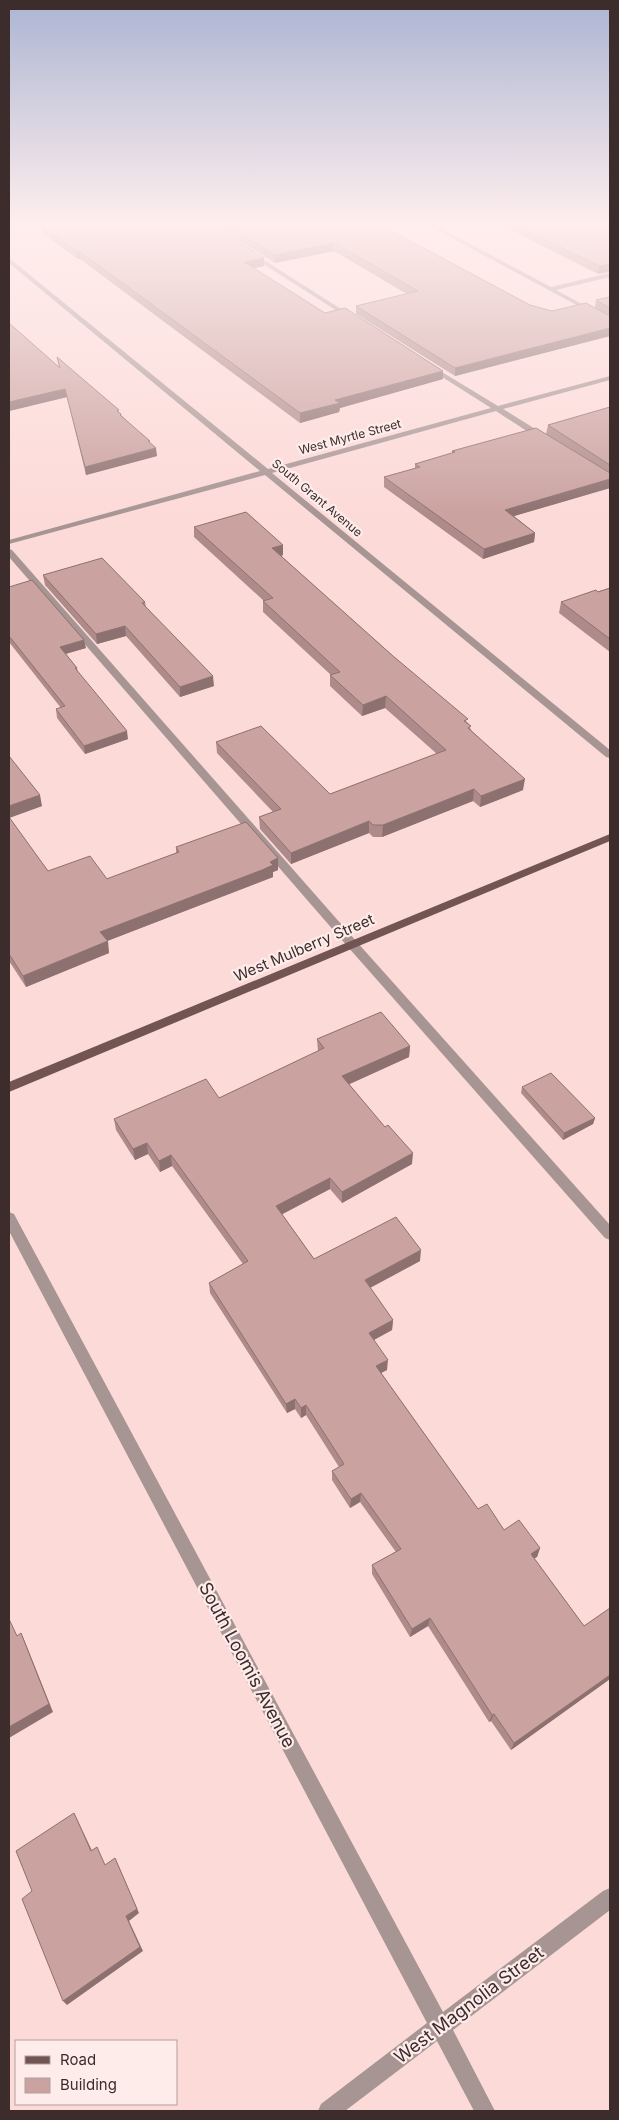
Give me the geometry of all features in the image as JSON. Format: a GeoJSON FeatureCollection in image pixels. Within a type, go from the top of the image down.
{"type":"FeatureCollection","features":[{"type":"Feature","properties":{"kind":"main road","name":"West Mulberry Street"},"geometry":{"type":"LineString","coordinates":[[9,1087],[610,837]]}},
{"type":"Feature","properties":{"kind":"street","name":"South Grant Avenue"},"geometry":{"type":"LineString","coordinates":[[81,319],[610,756]]}},
{"type":"Feature","properties":{"kind":"street"},"geometry":{"type":"LineString","coordinates":[[354,319],[362,324]]}},
{"type":"Feature","properties":{"kind":"street"},"geometry":{"type":"LineString","coordinates":[[420,360],[553,444]]}},
{"type":"Feature","properties":{"kind":"street","name":"West Myrtle Street"},"geometry":{"type":"LineString","coordinates":[[9,542],[610,378]]}},
{"type":"Feature","properties":{"kind":"street"},"geometry":{"type":"LineString","coordinates":[[9,552],[352,944],[610,1234]]}},
{"type":"Feature","properties":{"kind":"street","name":"South Loomis Avenue"},"geometry":{"type":"LineString","coordinates":[[9,1218],[485,2111]]}},
{"type":"Feature","properties":{"kind":"street","name":"West Magnolia Street"},"geometry":{"type":"LineString","coordinates":[[328,2111],[610,1898]]}},
{"type":"Feature","properties":{"kind":"building"},"geometry":{"type":"Polygon","coordinates":[[[172,319],[362,319],[443,371],[335,400],[340,403],[300,413],[172,319]]]}},
{"type":"Feature","properties":{"kind":"building"},"geometry":{"type":"Polygon","coordinates":[[[377,319],[610,319],[610,328],[455,368],[377,319]]]}},
{"type":"Feature","properties":{"kind":"building"},"geometry":{"type":"Polygon","coordinates":[[[9,323],[60,368],[57,357],[119,410],[117,411],[120,415],[156,448],[85,467],[65,389],[9,402],[9,323]]]}},
{"type":"Feature","properties":{"kind":"building"},"geometry":{"type":"Polygon","coordinates":[[[610,407],[610,465],[548,425],[610,407]]]}},
{"type":"Feature","properties":{"kind":"building"},"geometry":{"type":"Polygon","coordinates":[[[536,428],[610,473],[610,479],[505,510],[535,533],[484,549],[384,477],[420,467],[415,464],[455,452],[452,451],[536,428]]]}},
{"type":"Feature","properties":{"kind":"building"},"geometry":{"type":"Polygon","coordinates":[[[246,512],[283,545],[272,548],[393,656],[468,719],[464,721],[471,726],[468,728],[525,779],[481,796],[474,789],[383,825],[373,825],[369,821],[291,853],[259,817],[281,809],[216,742],[261,726],[330,794],[446,750],[386,696],[363,705],[330,675],[340,672],[263,601],[273,598],[194,527],[246,512]]]}},
{"type":"Feature","properties":{"kind":"building"},"geometry":{"type":"Polygon","coordinates":[[[102,558],[145,602],[142,603],[213,676],[180,687],[125,626],[96,634],[43,575],[102,558]]]}},
{"type":"Feature","properties":{"kind":"building"},"geometry":{"type":"Polygon","coordinates":[[[32,580],[84,640],[60,647],[127,731],[84,746],[56,709],[65,706],[9,636],[9,587],[32,580]]]}},
{"type":"Feature","properties":{"kind":"building"},"geometry":{"type":"Polygon","coordinates":[[[610,588],[610,639],[561,602],[596,590],[598,592],[610,588]]]}},
{"type":"Feature","properties":{"kind":"building"},"geometry":{"type":"Polygon","coordinates":[[[9,756],[40,795],[9,806],[9,756]]]}},
{"type":"Feature","properties":{"kind":"building"},"geometry":{"type":"Polygon","coordinates":[[[9,817],[48,871],[90,856],[107,879],[179,852],[176,847],[246,822],[278,858],[270,862],[273,865],[262,870],[100,932],[108,941],[23,976],[9,954],[9,817]]]}},
{"type":"Feature","properties":{"kind":"building"},"geometry":{"type":"Polygon","coordinates":[[[381,1012],[410,1046],[342,1076],[385,1127],[388,1125],[413,1153],[342,1192],[330,1178],[276,1206],[314,1259],[396,1217],[421,1250],[365,1280],[393,1320],[369,1333],[388,1360],[376,1366],[478,1509],[487,1504],[504,1530],[519,1520],[540,1548],[531,1554],[584,1626],[610,1608],[610,1675],[514,1743],[494,1714],[492,1715],[430,1618],[412,1629],[372,1565],[401,1549],[361,1493],[351,1499],[332,1471],[344,1464],[306,1405],[301,1408],[295,1399],[286,1404],[209,1283],[248,1261],[171,1155],[159,1161],[147,1143],[133,1149],[114,1119],[206,1079],[219,1098],[324,1048],[317,1039],[381,1012]]]}},
{"type":"Feature","properties":{"kind":"building"},"geometry":{"type":"Polygon","coordinates":[[[551,1073],[595,1118],[564,1133],[522,1087],[551,1073]]]}},
{"type":"Feature","properties":{"kind":"building"},"geometry":{"type":"Polygon","coordinates":[[[9,1619],[17,1636],[21,1633],[49,1704],[9,1727],[9,1619]]]}},
{"type":"Feature","properties":{"kind":"building"},"geometry":{"type":"Polygon","coordinates":[[[74,1813],[91,1851],[97,1847],[105,1865],[115,1858],[137,1909],[126,1916],[140,1947],[63,2001],[22,1899],[32,1891],[16,1851],[74,1813]]]}}]}
